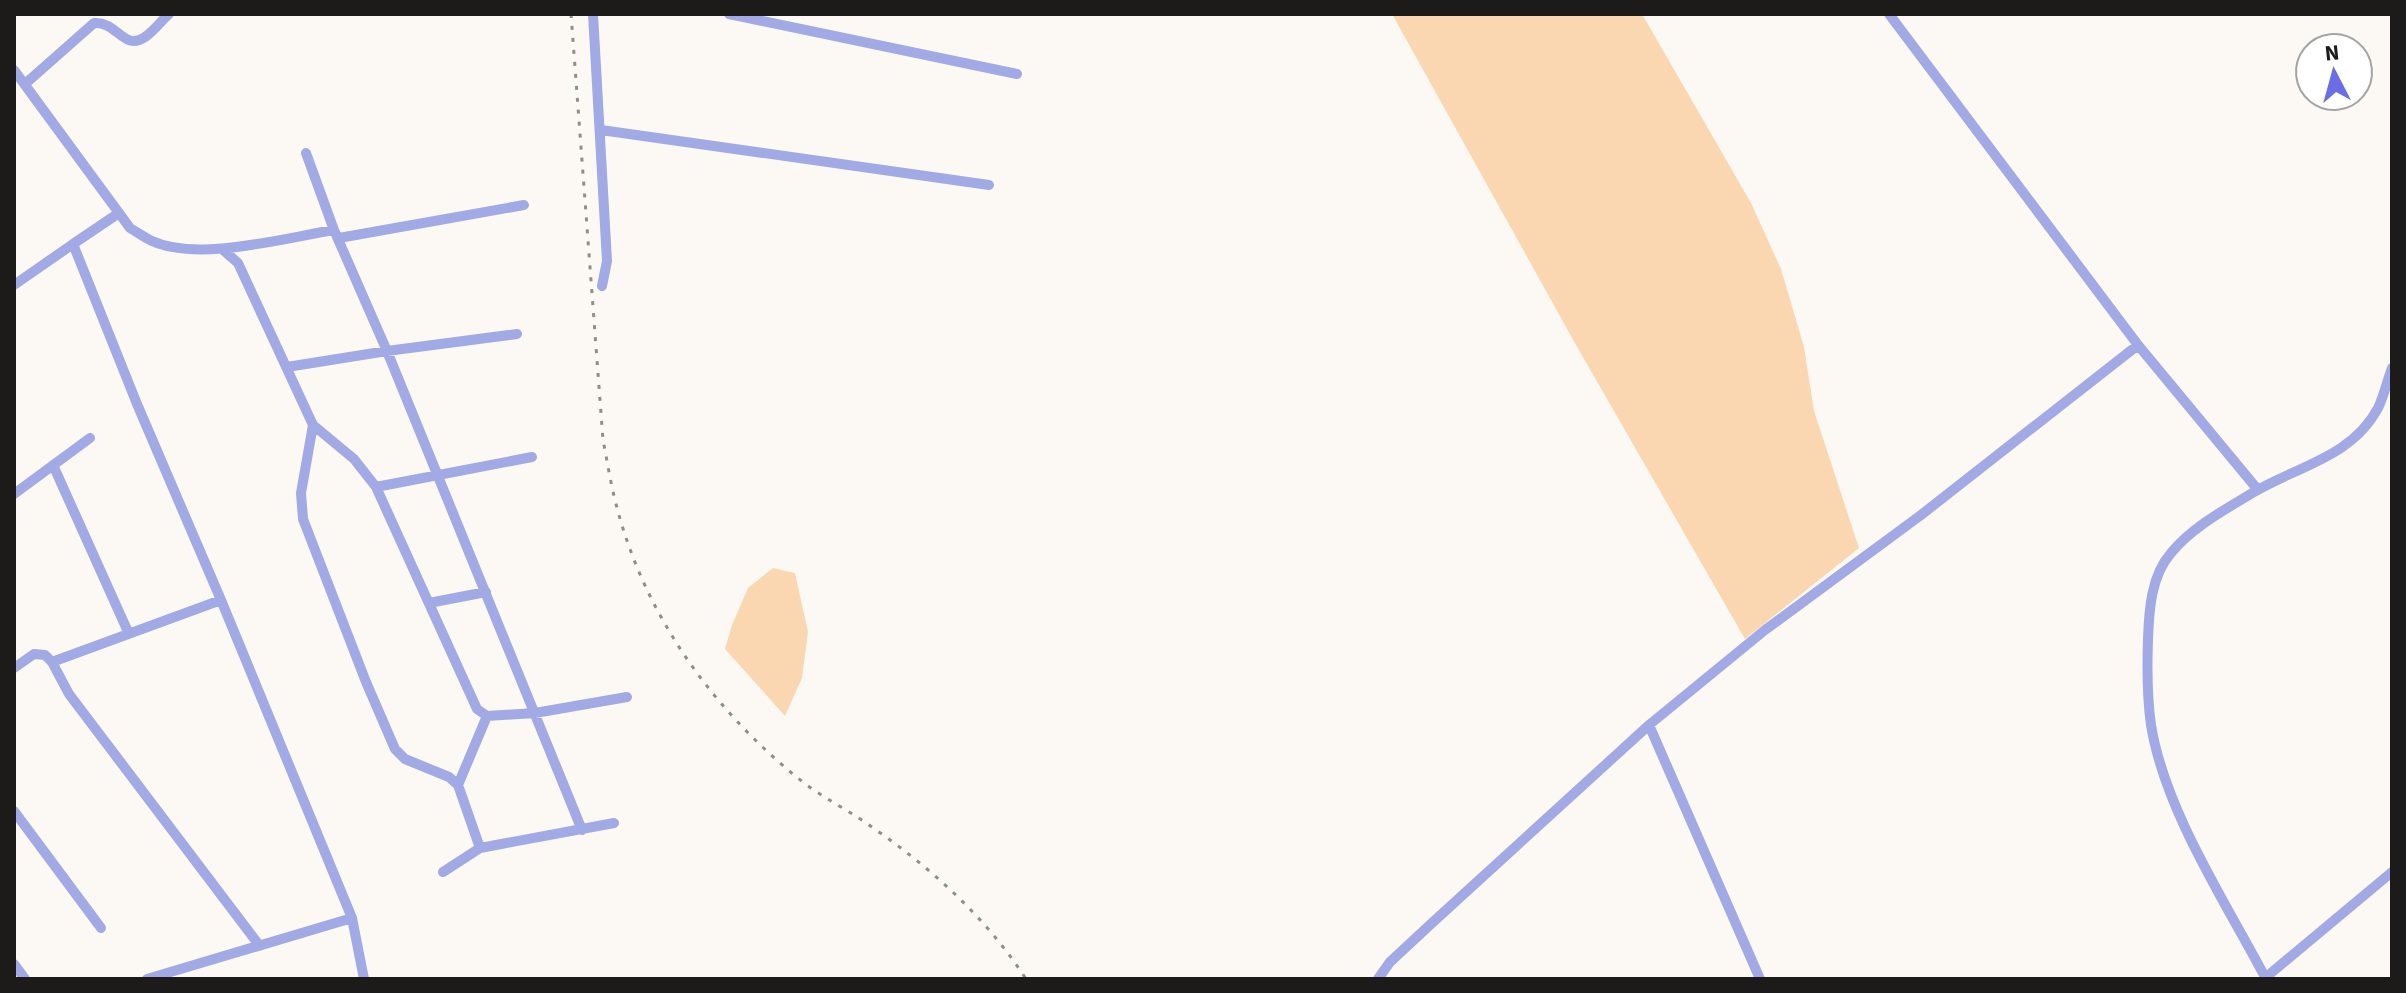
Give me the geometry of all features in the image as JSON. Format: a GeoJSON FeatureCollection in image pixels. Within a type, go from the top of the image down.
{"type":"FeatureCollection","features":[{"type":"Feature","properties":{"kind":"street"},"geometry":{"type":"LineString","coordinates":[[25,84],[94,23],[111,25],[126,40],[137,41],[169,14]]}},
{"type":"Feature","properties":{"kind":"street"},"geometry":{"type":"LineString","coordinates":[[593,14],[607,261],[602,286]]}},
{"type":"Feature","properties":{"kind":"street"},"geometry":{"type":"LineString","coordinates":[[729,14],[1017,74]]}},
{"type":"Feature","properties":{"kind":"street"},"geometry":{"type":"LineString","coordinates":[[1889,14],[2138,345],[2258,490]]}},
{"type":"Feature","properties":{"kind":"street"},"geometry":{"type":"LineString","coordinates":[[14,70],[130,228],[153,241],[178,247],[222,249],[524,205]]}},
{"type":"Feature","properties":{"kind":"street"},"geometry":{"type":"LineString","coordinates":[[601,130],[989,185]]}},
{"type":"Feature","properties":{"kind":"street"},"geometry":{"type":"LineString","coordinates":[[306,153],[336,234],[438,474],[582,830]]}},
{"type":"Feature","properties":{"kind":"street"},"geometry":{"type":"LineString","coordinates":[[14,285],[119,213]]}},
{"type":"Feature","properties":{"kind":"street"},"geometry":{"type":"LineString","coordinates":[[73,244],[352,918],[364,979]]}},
{"type":"Feature","properties":{"kind":"street"},"geometry":{"type":"LineString","coordinates":[[222,249],[238,263],[313,425],[354,459],[376,487],[473,704],[487,716],[535,713],[627,697]]}},
{"type":"Feature","properties":{"kind":"street"},"geometry":{"type":"LineString","coordinates":[[287,367],[517,334]]}},
{"type":"Feature","properties":{"kind":"street"},"geometry":{"type":"LineString","coordinates":[[1378,979],[1390,962],[1649,725],[1765,630],[1921,515],[2138,345]]}},
{"type":"Feature","properties":{"kind":"street"},"geometry":{"type":"LineString","coordinates":[[2392,368],[2378,408],[2358,436],[2316,464],[2258,490],[2189,534],[2171,553],[2156,581],[2149,615],[2148,652],[2151,724],[2178,814],[2265,979],[2392,872]]}},
{"type":"Feature","properties":{"kind":"street"},"geometry":{"type":"LineString","coordinates":[[313,425],[301,493],[303,519],[366,682],[395,749],[405,759],[449,777],[458,785],[480,848]]}},
{"type":"Feature","properties":{"kind":"street"},"geometry":{"type":"LineString","coordinates":[[14,494],[90,438]]}},
{"type":"Feature","properties":{"kind":"street"},"geometry":{"type":"LineString","coordinates":[[376,487],[532,457]]}},
{"type":"Feature","properties":{"kind":"street"},"geometry":{"type":"LineString","coordinates":[[53,465],[129,634]]}},
{"type":"Feature","properties":{"kind":"street"},"geometry":{"type":"LineString","coordinates":[[429,603],[486,592]]}},
{"type":"Feature","properties":{"kind":"street"},"geometry":{"type":"LineString","coordinates":[[52,662],[221,600]]}},
{"type":"Feature","properties":{"kind":"street"},"geometry":{"type":"LineString","coordinates":[[14,668],[34,654],[45,655],[52,662],[69,694],[259,945]]}},
{"type":"Feature","properties":{"kind":"street"},"geometry":{"type":"LineString","coordinates":[[458,785],[487,716]]}},
{"type":"Feature","properties":{"kind":"street"},"geometry":{"type":"LineString","coordinates":[[1649,725],[1760,979]]}},
{"type":"Feature","properties":{"kind":"street"},"geometry":{"type":"LineString","coordinates":[[14,811],[101,928]]}},
{"type":"Feature","properties":{"kind":"street"},"geometry":{"type":"LineString","coordinates":[[443,872],[480,848],[614,823]]}},
{"type":"Feature","properties":{"kind":"street"},"geometry":{"type":"LineString","coordinates":[[147,979],[352,918]]}},
{"type":"Feature","properties":{"kind":"street"},"geometry":{"type":"LineString","coordinates":[[14,964],[25,979]]}},
{"type":"Feature","properties":{"kind":"shaded area"},"geometry":{"type":"Polygon","coordinates":[[[1392,14],[1642,14],[1751,203],[1781,269],[1804,347],[1814,411],[1859,548],[1745,639],[1576,345],[1392,14]]]}},
{"type":"Feature","properties":{"kind":"shaded area"},"geometry":{"type":"Polygon","coordinates":[[[773,568],[795,573],[808,632],[802,678],[785,716],[725,649],[748,588],[773,568]]]}},
{"type":"Feature","properties":{"kind":"railway"},"geometry":{"type":"LineString","coordinates":[[571,14],[603,440],[627,542],[644,582],[663,621],[686,657],[740,724],[804,783],[889,839],[933,874],[974,913],[1026,979]]}}]}
